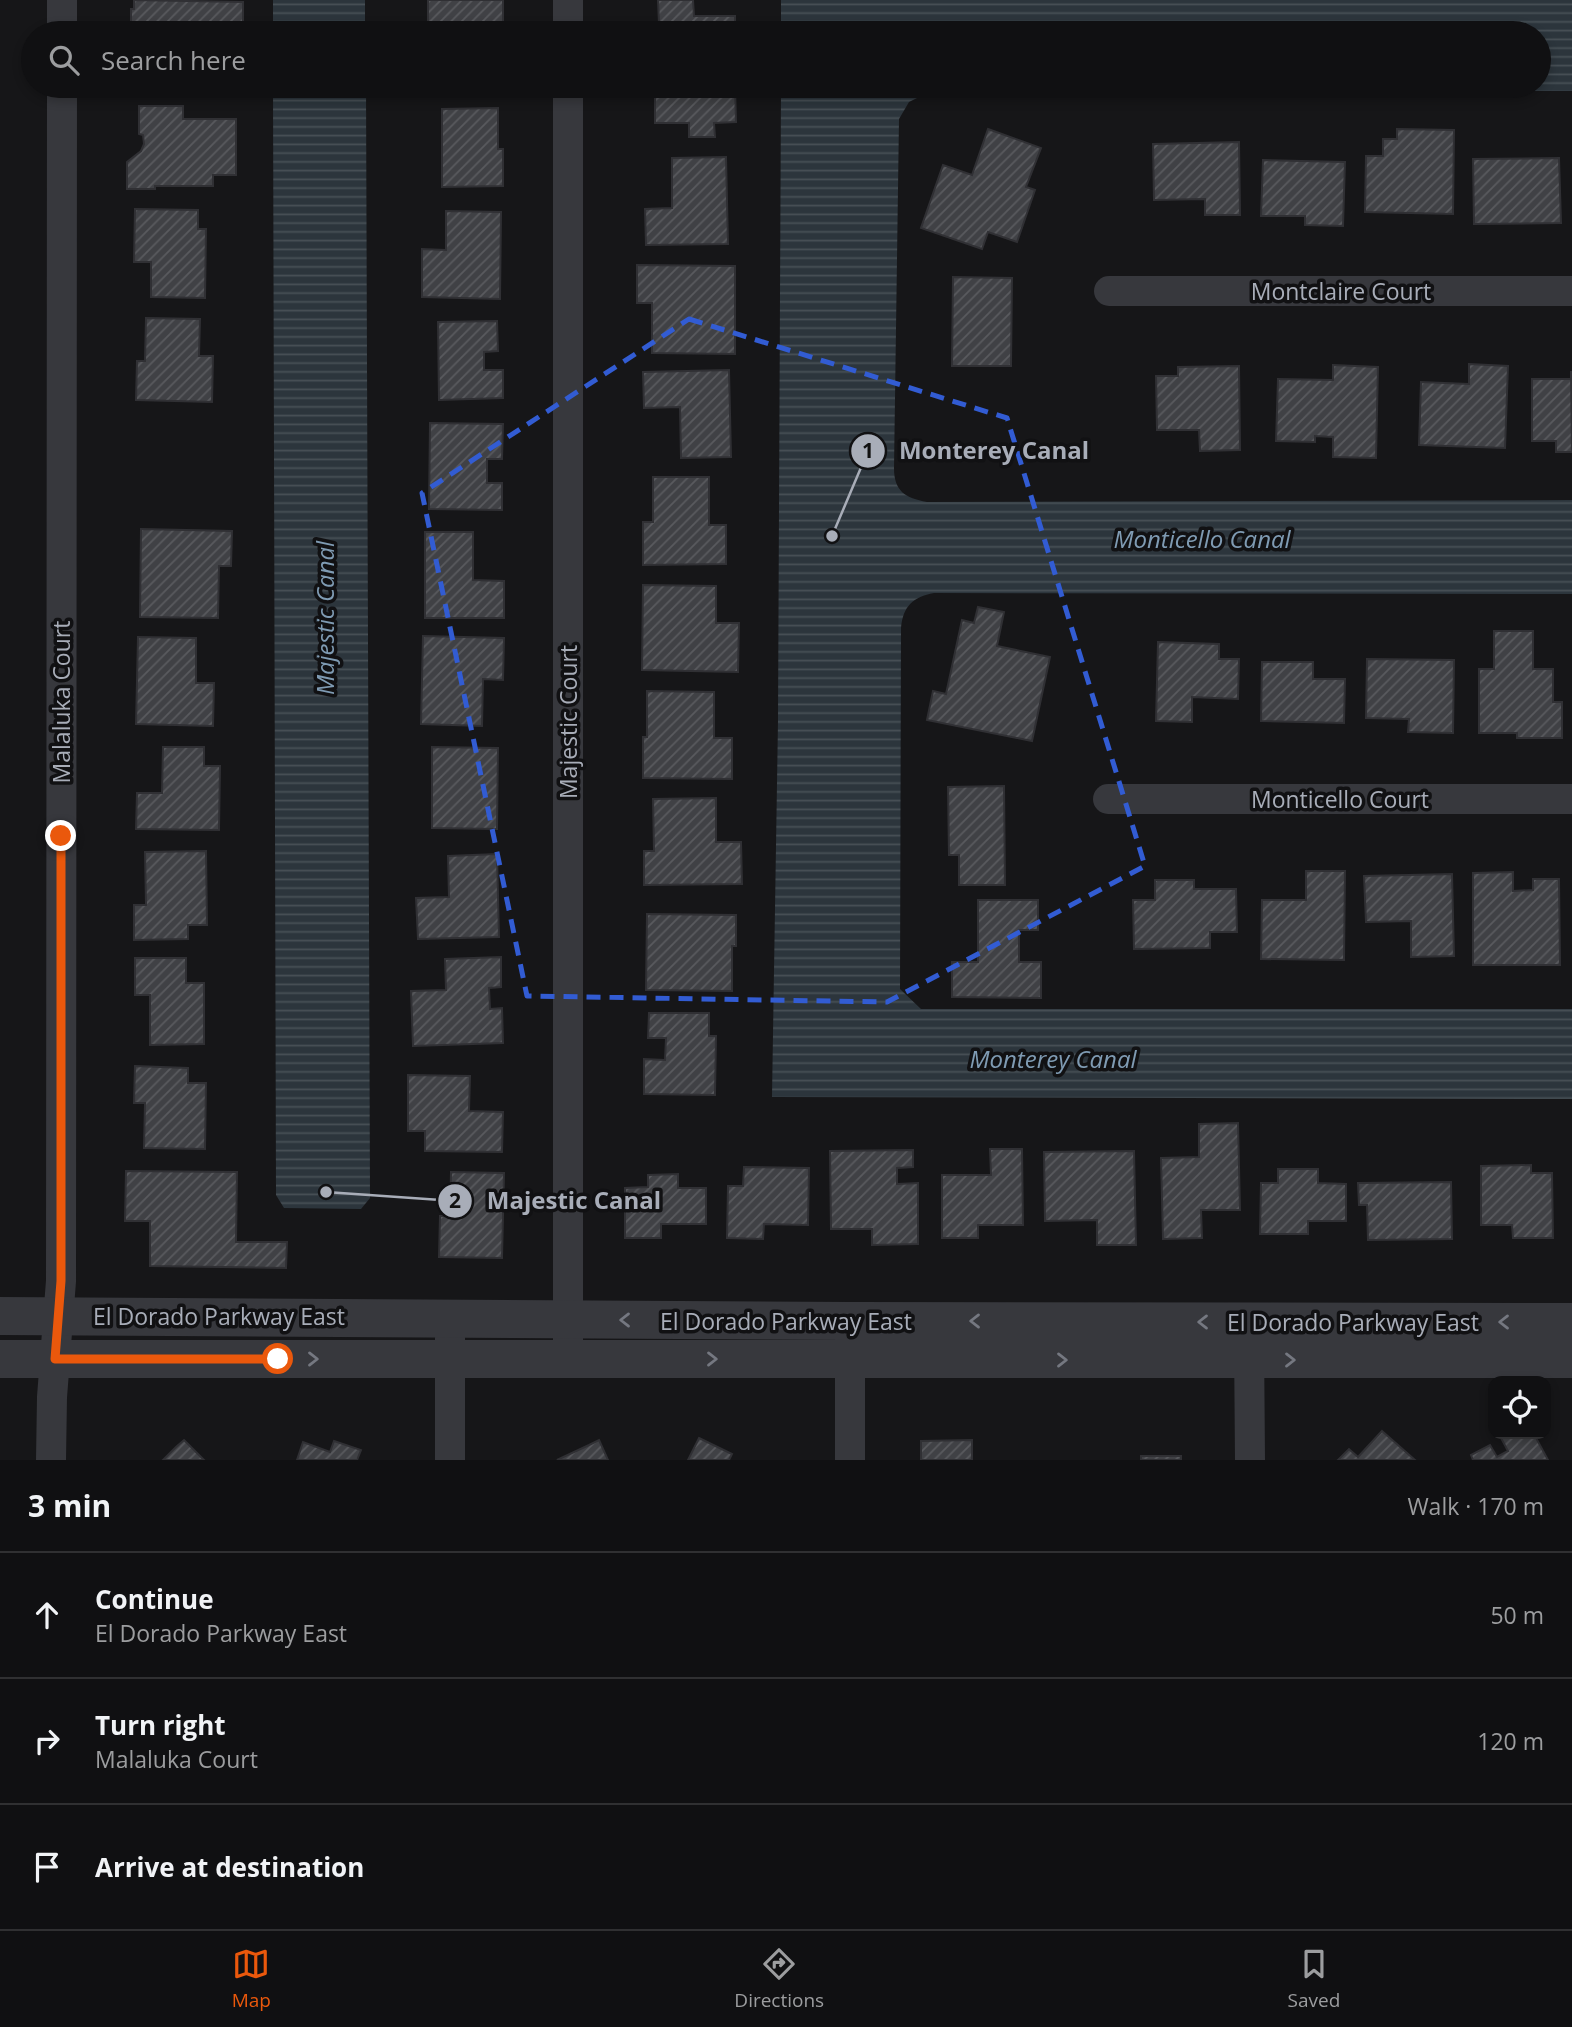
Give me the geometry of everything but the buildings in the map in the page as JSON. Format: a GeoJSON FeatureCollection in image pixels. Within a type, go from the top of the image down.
{"type":"FeatureCollection","features":[{"type":"Feature","properties":{"kind":"street"},"geometry":{"type":"LineString","coordinates":[[62,0],[62,21]]}},
{"type":"Feature","properties":{"kind":"street"},"geometry":{"type":"LineString","coordinates":[[568,0],[568,21]]}},
{"type":"Feature","properties":{"kind":"street","name":"Malaluka Court"},"geometry":{"type":"LineString","coordinates":[[51,1460],[61,1281],[62,98]]}},
{"type":"Feature","properties":{"kind":"street","name":"Majestic Court"},"geometry":{"type":"LineString","coordinates":[[568,98],[569,1359]]}},
{"type":"Feature","properties":{"kind":"street","name":"Montclaire Court"},"geometry":{"type":"LineString","coordinates":[[1109,291],[1572,291]]}},
{"type":"Feature","properties":{"kind":"street","name":"Monticello Court"},"geometry":{"type":"LineString","coordinates":[[1108,799],[1572,799]]}},
{"type":"Feature","properties":{"kind":"street","name":"El Dorado Parkway East"},"geometry":{"type":"LineString","coordinates":[[0,1316],[1572,1322]]}},
{"type":"Feature","properties":{"kind":"street"},"geometry":{"type":"LineString","coordinates":[[450,1318],[450,1460]]}},
{"type":"Feature","properties":{"kind":"street"},"geometry":{"type":"LineString","coordinates":[[850,1321],[850,1460]]}},
{"type":"Feature","properties":{"kind":"street"},"geometry":{"type":"LineString","coordinates":[[1249,1322],[1250,1460]]}},
{"type":"Feature","properties":{"kind":"street","name":"El Dorado Parkway East"},"geometry":{"type":"LineString","coordinates":[[0,1359],[1572,1359]]}},
{"type":"Feature","properties":{"kind":"highlighted area"},"geometry":{"type":"Polygon","coordinates":[[[689,319],[1007,418],[1145,866],[887,1002],[527,996],[422,493],[689,319]]]}},
{"type":"Feature","properties":{"kind":"water"},"geometry":{"type":"Polygon","coordinates":[[[273,0],[365,0],[365,21],[273,21],[273,0]]]}},
{"type":"Feature","properties":{"kind":"water"},"geometry":{"type":"Polygon","coordinates":[[[781,0],[1572,0],[1572,91],[1551,91],[1551,21],[781,21],[781,0]]]}},
{"type":"Feature","properties":{"kind":"water"},"geometry":{"type":"Polygon","coordinates":[[[273,98],[366,98],[370,1198],[361,1209],[284,1208],[276,1195],[273,98]]]}},
{"type":"Feature","properties":{"kind":"water","name":"Monticello Canal"},"geometry":{"type":"Polygon","coordinates":[[[781,98],[917,98],[909,102],[899,119],[894,468],[896,482],[907,496],[927,502],[1572,500],[1572,594],[934,593],[920,597],[907,608],[901,628],[900,989],[921,1009],[1572,1009],[1572,1099],[772,1097],[778,721],[781,98]]]}},
{"type":"Feature","properties":{"kind":"place","name":"Monterey Canal"},"geometry":{"type":"Point","coordinates":[832,536]}},
{"type":"Feature","properties":{"kind":"place","name":"Majestic Canal"},"geometry":{"type":"Point","coordinates":[326,1192]}},
{"type":"Feature","properties":{"kind":"route"},"geometry":{"type":"LineString","coordinates":[[61,836],[61,1281],[55,1359],[278,1359]]}}]}
